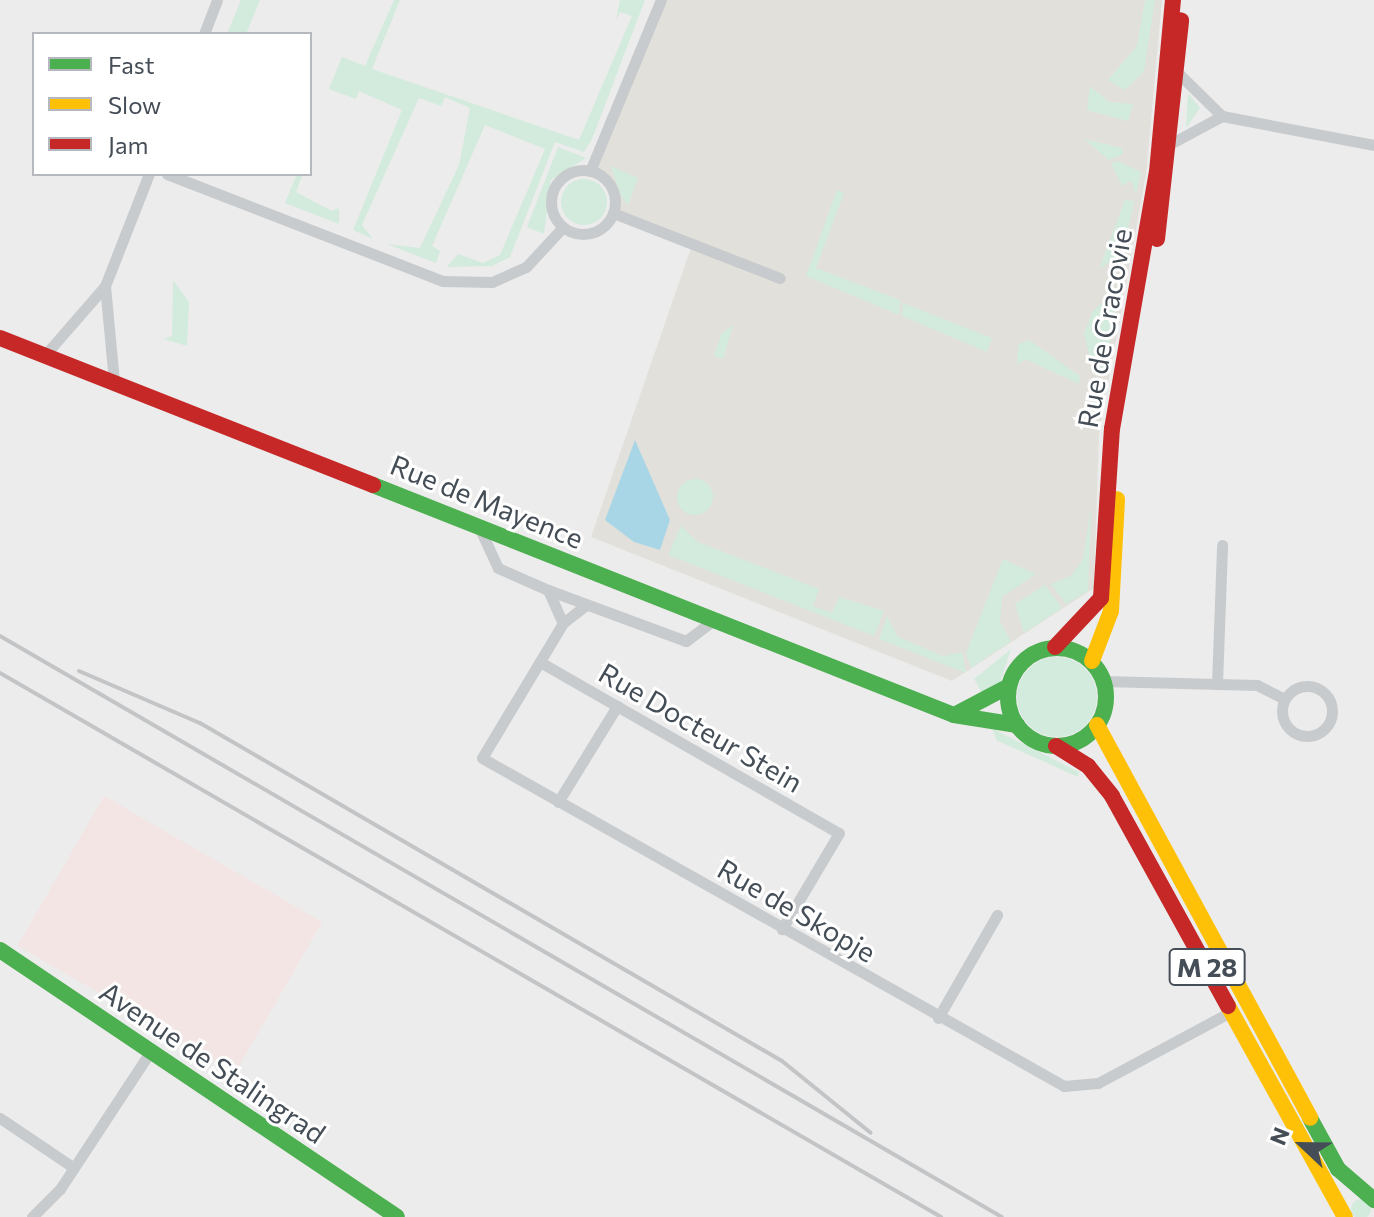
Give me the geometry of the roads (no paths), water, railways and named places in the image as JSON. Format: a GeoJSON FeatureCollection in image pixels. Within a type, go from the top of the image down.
{"type":"FeatureCollection","features":[{"type":"Feature","properties":{"kind":"main road","name":"Rue de Cracovie"},"geometry":{"type":"LineString","coordinates":[[1055,647],[1087,621],[1101,598],[1112,429],[1157,172],[1173,0]]}},
{"type":"Feature","properties":{"kind":"main road","name":"Rue de Cracovie"},"geometry":{"type":"LineString","coordinates":[[1092,661],[1111,611],[1118,447],[1172,143],[1182,0]]}},
{"type":"Feature","properties":{"kind":"main road","name":"Rue de Mayence"},"geometry":{"type":"LineString","coordinates":[[0,338],[954,715],[1017,725]]}},
{"type":"Feature","properties":{"kind":"main road"},"geometry":{"type":"LineString","coordinates":[[954,715],[1009,686],[1032,654],[1055,647],[1092,661],[1103,681],[1097,725],[1056,746],[1027,737],[1017,725],[1009,686]]}},
{"type":"Feature","properties":{"kind":"main road","name":"M 28"},"geometry":{"type":"LineString","coordinates":[[1097,725],[1105,748],[1338,1169],[1374,1200]]}},
{"type":"Feature","properties":{"kind":"main road","name":"M 28"},"geometry":{"type":"LineString","coordinates":[[1056,746],[1107,788],[1341,1213]]}},
{"type":"Feature","properties":{"kind":"main road","name":"Avenue de Stalingrad"},"geometry":{"type":"LineString","coordinates":[[0,950],[397,1217]]}},
{"type":"Feature","properties":{"kind":"street"},"geometry":{"type":"LineString","coordinates":[[205,32],[217,0]]}},
{"type":"Feature","properties":{"kind":"street"},"geometry":{"type":"LineString","coordinates":[[590,171],[661,0]]}},
{"type":"Feature","properties":{"kind":"street"},"geometry":{"type":"LineString","coordinates":[[1177,72],[1222,116],[1374,145]]}},
{"type":"Feature","properties":{"kind":"street"},"geometry":{"type":"LineString","coordinates":[[1172,143],[1222,116]]}},
{"type":"Feature","properties":{"kind":"street"},"geometry":{"type":"LineString","coordinates":[[590,171],[608,183],[613,213],[591,233],[563,227],[552,209],[554,188],[569,173],[590,171]]}},
{"type":"Feature","properties":{"kind":"street"},"geometry":{"type":"LineString","coordinates":[[45,355],[105,286],[148,176]]}},
{"type":"Feature","properties":{"kind":"street"},"geometry":{"type":"LineString","coordinates":[[172,176],[443,281],[492,282],[526,267],[563,227]]}},
{"type":"Feature","properties":{"kind":"street"},"geometry":{"type":"LineString","coordinates":[[613,213],[780,278]]}},
{"type":"Feature","properties":{"kind":"street"},"geometry":{"type":"LineString","coordinates":[[105,286],[114,382]]}},
{"type":"Feature","properties":{"kind":"street"},"geometry":{"type":"LineString","coordinates":[[479,526],[498,568],[548,590],[686,641],[714,620]]}},
{"type":"Feature","properties":{"kind":"street"},"geometry":{"type":"LineString","coordinates":[[1217,684],[1222,545]]}},
{"type":"Feature","properties":{"kind":"street"},"geometry":{"type":"LineString","coordinates":[[548,590],[563,623]]}},
{"type":"Feature","properties":{"kind":"street","name":"Rue de Skopje"},"geometry":{"type":"LineString","coordinates":[[586,605],[563,623],[482,758],[938,1018],[1075,1089],[1232,1011]]}},
{"type":"Feature","properties":{"kind":"street","name":"Rue Docteur Stein"},"geometry":{"type":"LineString","coordinates":[[540,662],[839,833],[782,929]]}},
{"type":"Feature","properties":{"kind":"street"},"geometry":{"type":"LineString","coordinates":[[1103,681],[1257,685],[1284,699]]}},
{"type":"Feature","properties":{"kind":"street"},"geometry":{"type":"LineString","coordinates":[[1304,685],[1320,689],[1332,709],[1327,725],[1314,735],[1290,730],[1284,699],[1304,685]]}},
{"type":"Feature","properties":{"kind":"street"},"geometry":{"type":"LineString","coordinates":[[558,802],[617,706]]}},
{"type":"Feature","properties":{"kind":"street"},"geometry":{"type":"LineString","coordinates":[[938,1018],[997,915]]}},
{"type":"Feature","properties":{"kind":"street"},"geometry":{"type":"LineString","coordinates":[[32,1217],[74,1168],[150,1052]]}},
{"type":"Feature","properties":{"kind":"street"},"geometry":{"type":"LineString","coordinates":[[0,1118],[74,1168]]}},
{"type":"Feature","properties":{"kind":"water"},"geometry":{"type":"Polygon","coordinates":[[[635,440],[670,520],[660,550],[634,542],[605,520],[635,440]]]}},
{"type":"Feature","properties":{"kind":"railway"},"geometry":{"type":"LineString","coordinates":[[0,636],[1002,1217]]}},
{"type":"Feature","properties":{"kind":"railway"},"geometry":{"type":"LineString","coordinates":[[79,671],[200,723],[782,1061],[871,1133]]}},
{"type":"Feature","properties":{"kind":"railway"},"geometry":{"type":"LineString","coordinates":[[0,673],[941,1217]]}}]}
